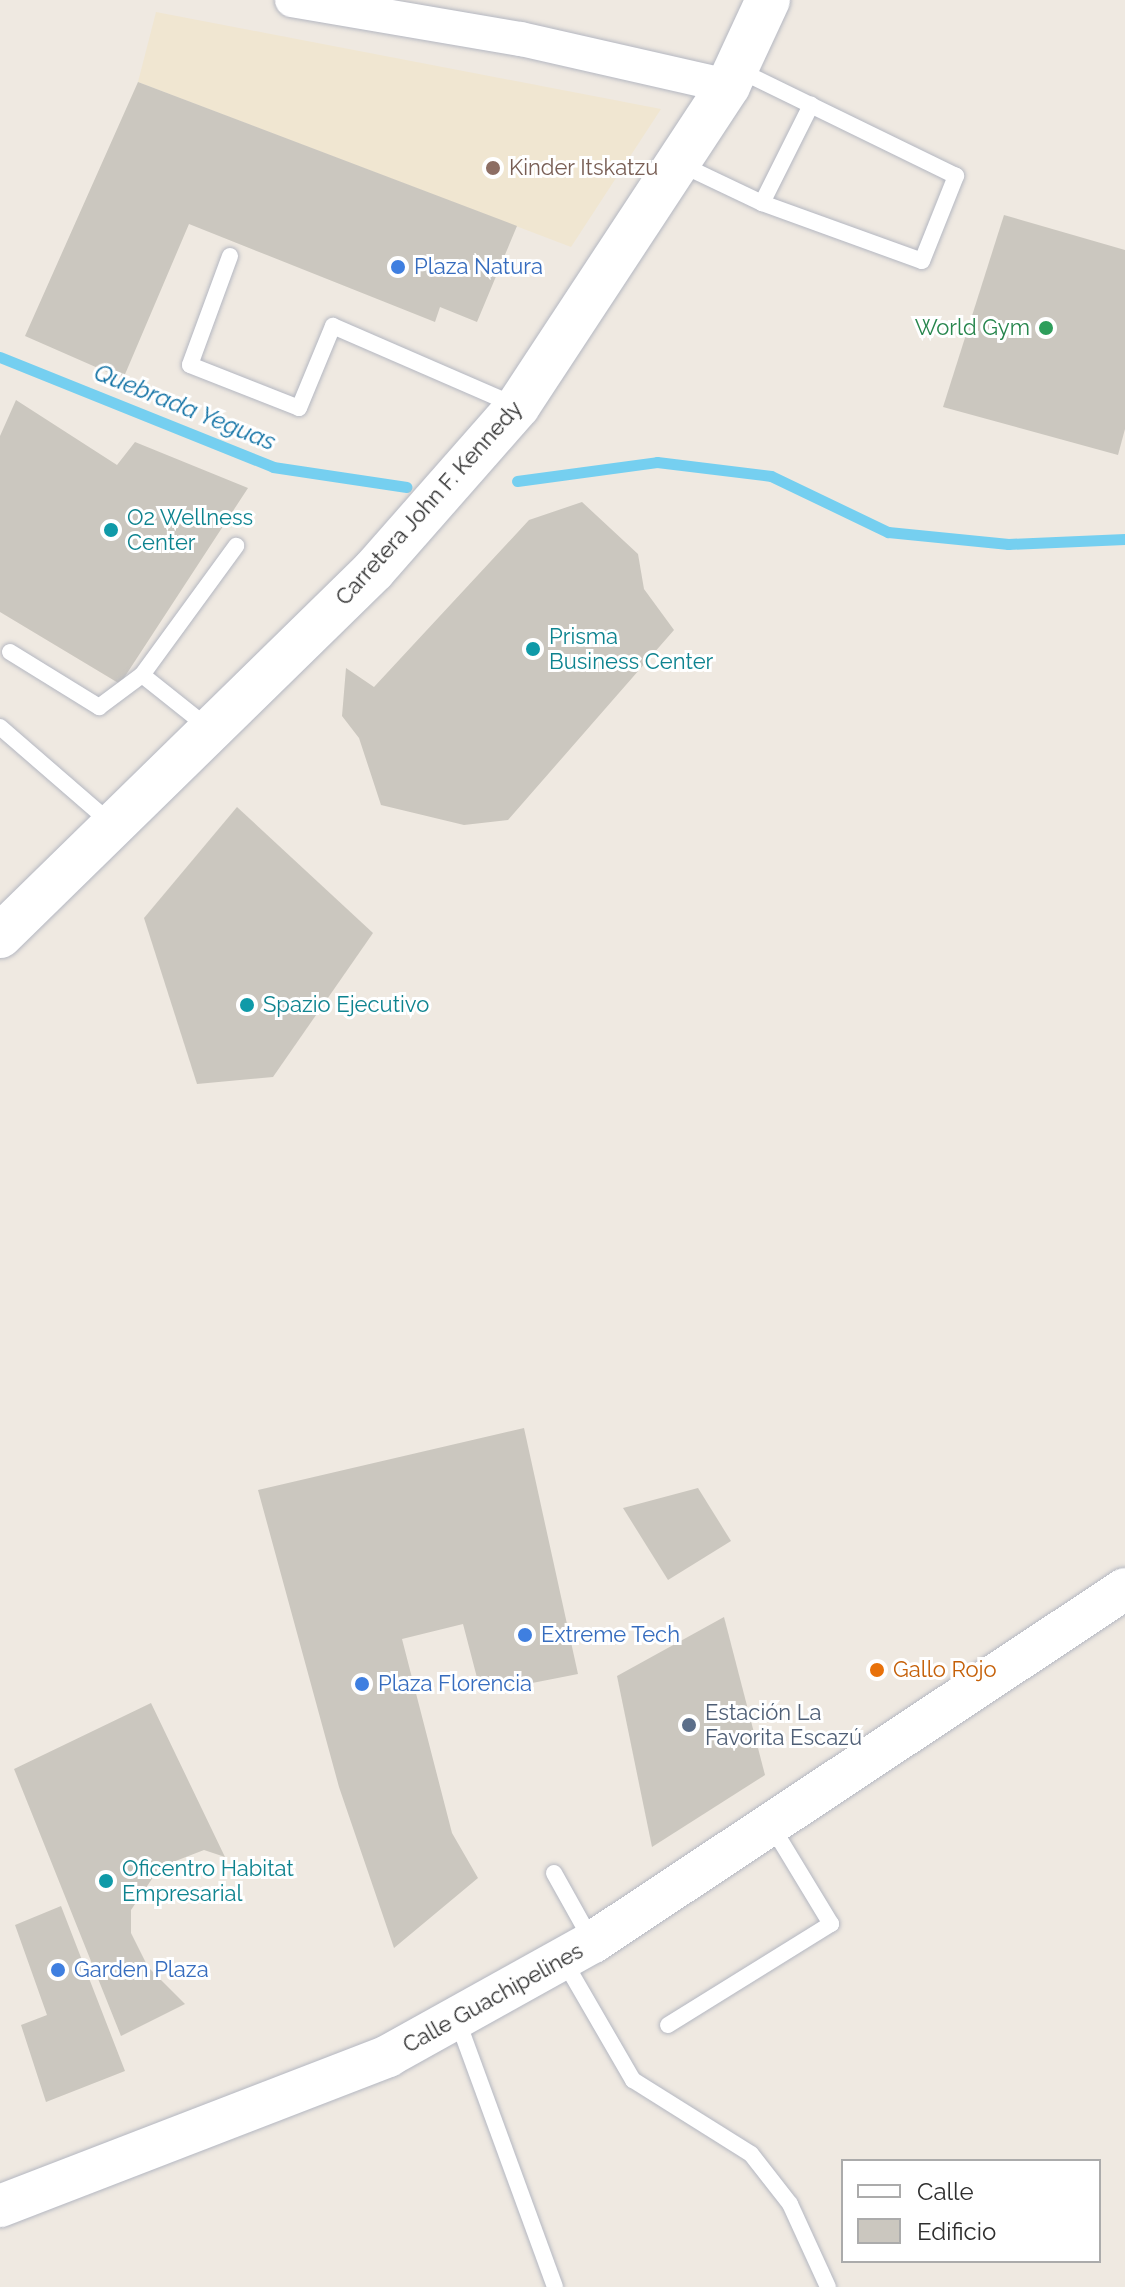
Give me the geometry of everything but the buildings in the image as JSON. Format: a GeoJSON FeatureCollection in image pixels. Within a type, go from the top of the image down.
{"type":"FeatureCollection","features":[{"type":"Feature","properties":{"kind":"main road","name":"Carretera John F. Kennedy"},"geometry":{"type":"LineString","coordinates":[[0,936],[374,570],[518,406],[680,164],[732,77],[768,0]]}},
{"type":"Feature","properties":{"kind":"street"},"geometry":{"type":"LineString","coordinates":[[292,0],[732,77]]}},
{"type":"Feature","properties":{"kind":"street","name":"Calle Guachipelines"},"geometry":{"type":"LineString","coordinates":[[0,2206],[388,2056],[578,1951],[1125,1589]]}},
{"type":"Feature","properties":{"kind":"lane"},"geometry":{"type":"LineString","coordinates":[[680,164],[762,203],[922,261],[956,176],[811,105],[732,77]]}},
{"type":"Feature","properties":{"kind":"lane"},"geometry":{"type":"LineString","coordinates":[[762,203],[811,105]]}},
{"type":"Feature","properties":{"kind":"lane"},"geometry":{"type":"LineString","coordinates":[[230,256],[190,365],[299,408],[333,326],[518,406]]}},
{"type":"Feature","properties":{"kind":"lane"},"geometry":{"type":"LineString","coordinates":[[10,652],[99,707],[142,675],[236,546]]}},
{"type":"Feature","properties":{"kind":"lane"},"geometry":{"type":"LineString","coordinates":[[142,675],[211,730]]}},
{"type":"Feature","properties":{"kind":"lane"},"geometry":{"type":"LineString","coordinates":[[0,727],[115,826]]}},
{"type":"Feature","properties":{"kind":"lane"},"geometry":{"type":"LineString","coordinates":[[668,2025],[831,1924],[770,1824]]}},
{"type":"Feature","properties":{"kind":"lane"},"geometry":{"type":"LineString","coordinates":[[554,1873],[578,1951],[633,2080],[751,2154],[790,2204],[828,2287]]}},
{"type":"Feature","properties":{"kind":"lane"},"geometry":{"type":"LineString","coordinates":[[457,2018],[555,2287]]}},
{"type":"Feature","properties":{"kind":"shaded area","name":"Kinder Itskatzu"},"geometry":{"type":"Polygon","coordinates":[[[156,12],[661,109],[571,247],[138,82],[156,12]]]}},
{"type":"Feature","properties":{"kind":"waterway","name":"Quebrada Yeguas"},"geometry":{"type":"LineString","coordinates":[[0,357],[273,467],[407,487]]}},
{"type":"Feature","properties":{"kind":"waterway","name":"Quebrada Yeguas"},"geometry":{"type":"LineString","coordinates":[[517,481],[657,462],[771,476],[888,532],[1008,544],[1125,539]]}},
{"type":"Feature","properties":{"kind":"place","name":"Kinder Itskatzu"},"geometry":{"type":"Point","coordinates":[493,168]}},
{"type":"Feature","properties":{"kind":"place","name":"Plaza Natura"},"geometry":{"type":"Point","coordinates":[398,267]}},
{"type":"Feature","properties":{"kind":"place","name":"World Gym"},"geometry":{"type":"Point","coordinates":[1046,328]}},
{"type":"Feature","properties":{"kind":"place","name":"O2 Wellness Center"},"geometry":{"type":"Point","coordinates":[111,530]}},
{"type":"Feature","properties":{"kind":"place","name":"Prisma Business Center"},"geometry":{"type":"Point","coordinates":[533,649]}},
{"type":"Feature","properties":{"kind":"place","name":"Spazio Ejecutivo"},"geometry":{"type":"Point","coordinates":[247,1005]}},
{"type":"Feature","properties":{"kind":"place","name":"Extreme Tech"},"geometry":{"type":"Point","coordinates":[525,1635]}},
{"type":"Feature","properties":{"kind":"place","name":"Gallo Rojo"},"geometry":{"type":"Point","coordinates":[877,1670]}},
{"type":"Feature","properties":{"kind":"place","name":"Plaza Florencia"},"geometry":{"type":"Point","coordinates":[362,1684]}},
{"type":"Feature","properties":{"kind":"place","name":"Estación La Favorita Escazú"},"geometry":{"type":"Point","coordinates":[689,1725]}},
{"type":"Feature","properties":{"kind":"place","name":"Oficentro Habitat Empresarial"},"geometry":{"type":"Point","coordinates":[106,1881]}},
{"type":"Feature","properties":{"kind":"place","name":"Garden Plaza"},"geometry":{"type":"Point","coordinates":[58,1970]}}]}
